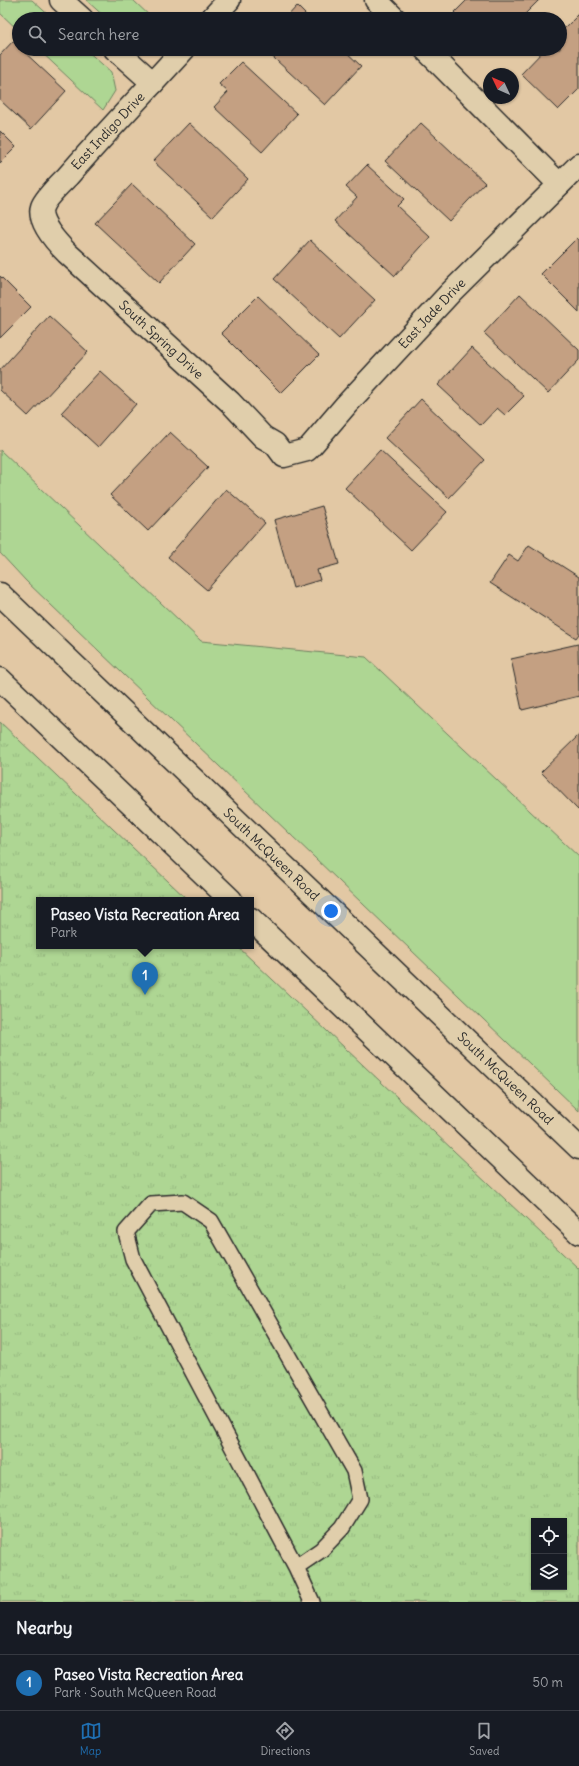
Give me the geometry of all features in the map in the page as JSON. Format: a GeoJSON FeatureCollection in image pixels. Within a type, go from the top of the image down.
{"type":"FeatureCollection","features":[{"type":"Feature","properties":{"kind":"main road"},"geometry":{"type":"LineString","coordinates":[[61,0],[74,12]]}},
{"type":"Feature","properties":{"kind":"main road"},"geometry":{"type":"LineString","coordinates":[[218,12],[229,0]]}},
{"type":"Feature","properties":{"kind":"main road"},"geometry":{"type":"LineString","coordinates":[[376,0],[388,12]]}},
{"type":"Feature","properties":{"kind":"main road"},"geometry":{"type":"LineString","coordinates":[[123,56],[153,83]]}},
{"type":"Feature","properties":{"kind":"main road","name":"East Indigo Drive"},"geometry":{"type":"LineString","coordinates":[[42,218],[42,207],[48,199],[85,156],[178,56]]}},
{"type":"Feature","properties":{"kind":"main road"},"geometry":{"type":"LineString","coordinates":[[432,56],[559,184]]}},
{"type":"Feature","properties":{"kind":"main road","name":"East Jade Drive"},"geometry":{"type":"LineString","coordinates":[[284,456],[307,450],[346,405],[441,304],[579,165]]}},
{"type":"Feature","properties":{"kind":"main road","name":"South Spring Drive"},"geometry":{"type":"LineString","coordinates":[[42,218],[57,243],[67,253],[230,402],[263,437],[275,444],[284,456]]}},
{"type":"Feature","properties":{"kind":"main road","name":"South McQueen Road"},"geometry":{"type":"LineString","coordinates":[[0,594],[579,1148]]}},
{"type":"Feature","properties":{"kind":"main road"},"geometry":{"type":"LineString","coordinates":[[0,679],[228,897]]}},
{"type":"Feature","properties":{"kind":"main road"},"geometry":{"type":"LineString","coordinates":[[254,922],[579,1233]]}},
{"type":"Feature","properties":{"kind":"lane"},"geometry":{"type":"LineString","coordinates":[[296,1567],[321,1550],[342,1528],[360,1498],[354,1471],[211,1221],[183,1202],[151,1204],[126,1232],[134,1259],[296,1567],[312,1602]]}},
{"type":"Feature","properties":{"kind":"green space"},"geometry":{"type":"Polygon","coordinates":[[[0,0],[32,0],[45,12],[12,12],[12,24],[0,13],[0,0]]]}},
{"type":"Feature","properties":{"kind":"green space"},"geometry":{"type":"Polygon","coordinates":[[[86,0],[133,0],[146,12],[99,12],[86,0]]]}},
{"type":"Feature","properties":{"kind":"green space"},"geometry":{"type":"Polygon","coordinates":[[[45,56],[93,56],[111,72],[115,91],[103,110],[45,56]]]}},
{"type":"Feature","properties":{"kind":"green space"},"geometry":{"type":"Polygon","coordinates":[[[0,450],[201,641],[366,657],[579,857],[579,1111],[26,581],[0,553],[0,450]]]}},
{"type":"Feature","properties":{"kind":"green space"},"geometry":{"type":"Polygon","coordinates":[[[0,722],[185,897],[36,897],[36,949],[240,949],[579,1269],[579,1602],[0,1602],[0,722]]]}},
{"type":"Feature","properties":{"kind":"building"},"geometry":{"type":"Polygon","coordinates":[[[467,0],[539,0],[527,12],[455,12],[467,0]]]}},
{"type":"Feature","properties":{"kind":"building"},"geometry":{"type":"Polygon","coordinates":[[[297,6],[303,12],[291,12],[297,6]]]}},
{"type":"Feature","properties":{"kind":"building"},"geometry":{"type":"Polygon","coordinates":[[[579,14],[579,89],[558,110],[521,74],[538,56],[567,56],[567,26],[579,14]]]}},
{"type":"Feature","properties":{"kind":"building"},"geometry":{"type":"Polygon","coordinates":[[[12,42],[12,56],[28,56],[66,91],[31,129],[0,100],[0,55],[12,42]]]}},
{"type":"Feature","properties":{"kind":"building"},"geometry":{"type":"Polygon","coordinates":[[[272,56],[350,56],[361,66],[325,105],[272,56]]]}},
{"type":"Feature","properties":{"kind":"building"},"geometry":{"type":"Polygon","coordinates":[[[241,62],[297,114],[262,152],[214,107],[228,92],[219,84],[241,62]]]}},
{"type":"Feature","properties":{"kind":"building"},"geometry":{"type":"Polygon","coordinates":[[[189,123],[248,179],[213,217],[153,161],[189,123]]]}},
{"type":"Feature","properties":{"kind":"building"},"geometry":{"type":"Polygon","coordinates":[[[421,123],[485,183],[449,221],[385,161],[421,123]]]}},
{"type":"Feature","properties":{"kind":"building"},"geometry":{"type":"Polygon","coordinates":[[[0,131],[16,147],[0,163],[0,131]]]}},
{"type":"Feature","properties":{"kind":"building"},"geometry":{"type":"Polygon","coordinates":[[[367,165],[404,199],[397,206],[430,237],[395,276],[335,221],[357,197],[346,187],[367,165]]]}},
{"type":"Feature","properties":{"kind":"building"},"geometry":{"type":"Polygon","coordinates":[[[132,184],[195,244],[159,283],[95,223],[132,184]]]}},
{"type":"Feature","properties":{"kind":"building"},"geometry":{"type":"Polygon","coordinates":[[[577,238],[579,240],[579,312],[541,274],[577,238]]]}},
{"type":"Feature","properties":{"kind":"building"},"geometry":{"type":"Polygon","coordinates":[[[310,240],[375,300],[339,339],[274,279],[310,240]]]}},
{"type":"Feature","properties":{"kind":"building"},"geometry":{"type":"Polygon","coordinates":[[[0,276],[31,307],[0,338],[0,276]]]}},
{"type":"Feature","properties":{"kind":"building"},"geometry":{"type":"Polygon","coordinates":[[[520,294],[579,350],[579,360],[548,393],[484,333],[520,294]]]}},
{"type":"Feature","properties":{"kind":"building"},"geometry":{"type":"Polygon","coordinates":[[[258,296],[319,355],[281,393],[221,333],[258,296]]]}},
{"type":"Feature","properties":{"kind":"building"},"geometry":{"type":"Polygon","coordinates":[[[49,316],[88,352],[28,416],[0,390],[0,370],[49,316]]]}},
{"type":"Feature","properties":{"kind":"building"},"geometry":{"type":"Polygon","coordinates":[[[472,348],[524,396],[505,415],[497,408],[481,425],[438,385],[472,348]]]}},
{"type":"Feature","properties":{"kind":"building"},"geometry":{"type":"Polygon","coordinates":[[[100,371],[136,404],[98,447],[61,413],[100,371]]]}},
{"type":"Feature","properties":{"kind":"building"},"geometry":{"type":"Polygon","coordinates":[[[421,399],[485,460],[449,498],[385,438],[421,399]]]}},
{"type":"Feature","properties":{"kind":"building"},"geometry":{"type":"Polygon","coordinates":[[[170,432],[208,467],[148,531],[110,495],[170,432]]]}},
{"type":"Feature","properties":{"kind":"building"},"geometry":{"type":"Polygon","coordinates":[[[380,450],[447,512],[411,550],[345,488],[380,450]]]}},
{"type":"Feature","properties":{"kind":"building"},"geometry":{"type":"Polygon","coordinates":[[[226,489],[265,523],[207,590],[168,557],[226,489]]]}},
{"type":"Feature","properties":{"kind":"building"},"geometry":{"type":"Polygon","coordinates":[[[322,506],[339,564],[317,570],[320,580],[293,588],[274,520],[322,506]]]}},
{"type":"Feature","properties":{"kind":"building"},"geometry":{"type":"Polygon","coordinates":[[[529,545],[579,577],[579,634],[576,638],[490,583],[509,555],[518,561],[529,545]]]}},
{"type":"Feature","properties":{"kind":"building"},"geometry":{"type":"Polygon","coordinates":[[[578,644],[579,696],[522,710],[511,659],[578,644]]]}},
{"type":"Feature","properties":{"kind":"building"},"geometry":{"type":"Polygon","coordinates":[[[579,735],[579,808],[578,810],[541,772],[579,735]]]}},
{"type":"Feature","properties":{"kind":"place","name":"Paseo Vista Recreation Area"},"geometry":{"type":"Point","coordinates":[145,995]}}]}
